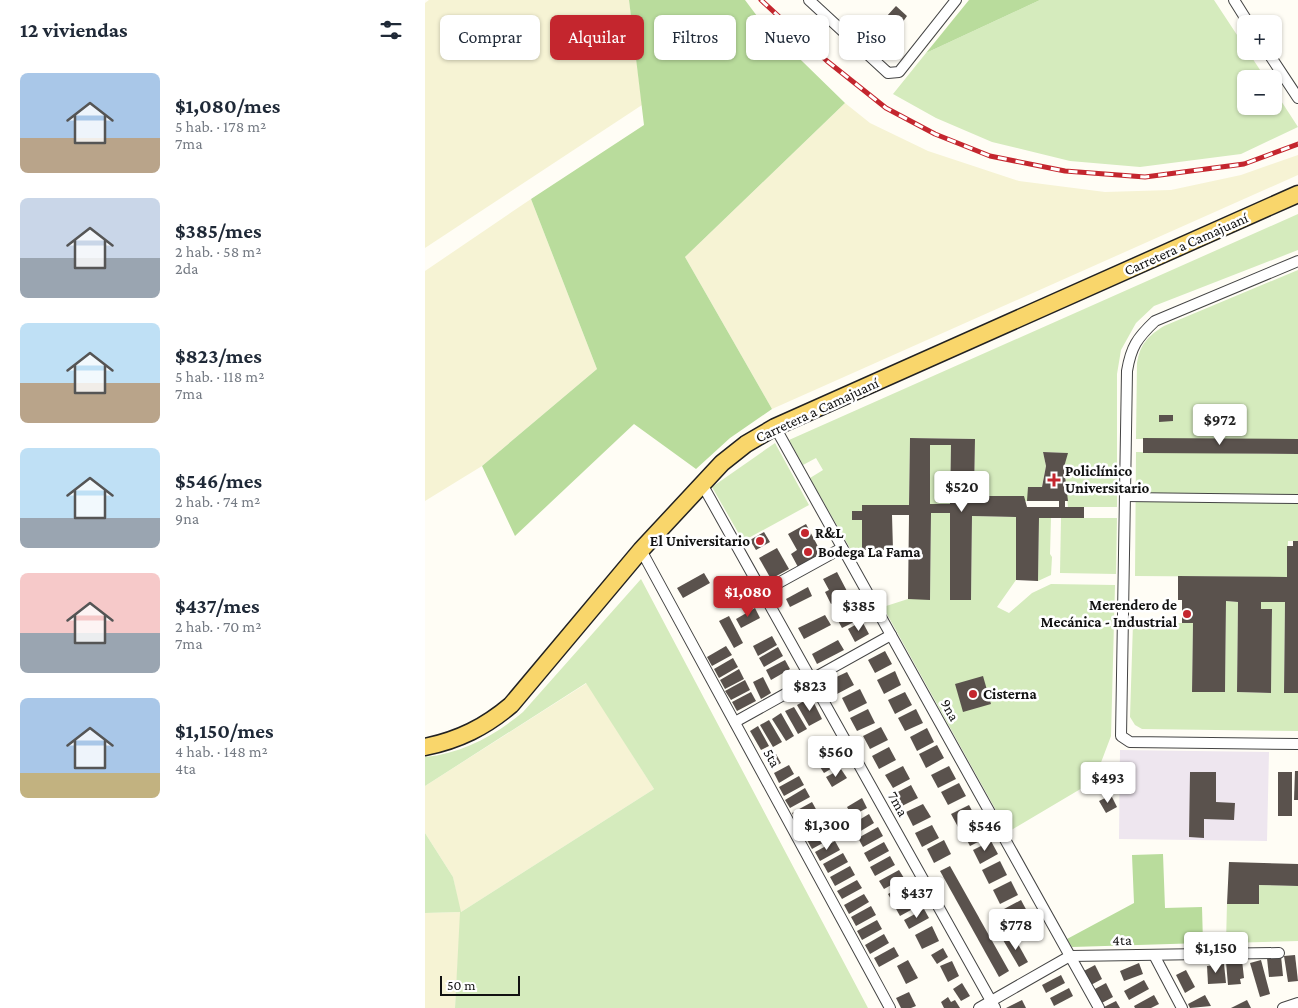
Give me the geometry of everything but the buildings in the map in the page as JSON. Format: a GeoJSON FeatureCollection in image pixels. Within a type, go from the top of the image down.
{"type":"FeatureCollection","features":[{"type":"Feature","properties":{"kind":"main road","name":"Carretera a Camajuaní"},"geometry":{"type":"LineString","coordinates":[[425,746],[449,742],[472,733],[493,721],[511,706],[641,550],[722,463],[746,444],[775,427],[1298,194]]}},
{"type":"Feature","properties":{"kind":"street"},"geometry":{"type":"LineString","coordinates":[[809,0],[888,74],[899,72],[956,0]]}},
{"type":"Feature","properties":{"kind":"street"},"geometry":{"type":"LineString","coordinates":[[1234,0],[1243,15]]}},
{"type":"Feature","properties":{"kind":"street"},"geometry":{"type":"LineString","coordinates":[[1273,60],[1298,98]]}},
{"type":"Feature","properties":{"kind":"street"},"geometry":{"type":"LineString","coordinates":[[1298,261],[1155,321],[1139,336],[1130,352],[1127,371],[1121,736],[1130,742],[1298,744]]}},
{"type":"Feature","properties":{"kind":"street","name":"9na"},"geometry":{"type":"LineString","coordinates":[[775,427],[1099,1008]]}},
{"type":"Feature","properties":{"kind":"street","name":"7ma"},"geometry":{"type":"LineString","coordinates":[[702,484],[993,1005]]}},
{"type":"Feature","properties":{"kind":"street"},"geometry":{"type":"LineString","coordinates":[[1125,497],[1298,500]]}},
{"type":"Feature","properties":{"kind":"street"},"geometry":{"type":"LineString","coordinates":[[762,592],[842,548]]}},
{"type":"Feature","properties":{"kind":"street","name":"5ta"},"geometry":{"type":"LineString","coordinates":[[641,550],[891,1008]]}},
{"type":"Feature","properties":{"kind":"street"},"geometry":{"type":"LineString","coordinates":[[735,722],[891,635]]}},
{"type":"Feature","properties":{"kind":"street","name":"4ta"},"geometry":{"type":"LineString","coordinates":[[979,1008],[993,1005],[1070,956],[1279,953]]}},
{"type":"Feature","properties":{"kind":"street"},"geometry":{"type":"LineString","coordinates":[[1154,955],[1182,1008]]}},
{"type":"Feature","properties":{"kind":"street"},"geometry":{"type":"LineString","coordinates":[[1283,1008],[1298,1003]]}},
{"type":"Feature","properties":{"kind":"shaded area"},"geometry":{"type":"Polygon","coordinates":[[[429,0],[629,0],[631,15],[550,15],[550,60],[636,60],[642,105],[425,248],[425,3],[429,0]]]}},
{"type":"Feature","properties":{"kind":"shaded area"},"geometry":{"type":"Polygon","coordinates":[[[845,103],[870,123],[928,151],[1019,181],[1105,192],[1171,190],[1241,175],[1298,155],[1298,175],[772,409],[685,257],[845,103]]]}},
{"type":"Feature","properties":{"kind":"shaded area"},"geometry":{"type":"Polygon","coordinates":[[[531,199],[597,369],[482,466],[425,501],[425,271],[531,199]]]}},
{"type":"Feature","properties":{"kind":"shaded area"},"geometry":{"type":"Polygon","coordinates":[[[587,683],[654,789],[461,912],[455,1008],[425,1008],[425,913],[460,912],[453,877],[425,833],[425,786],[587,683]]]}},
{"type":"Feature","properties":{"kind":"shaded area"},"geometry":{"type":"Polygon","coordinates":[[[1120,750],[1269,752],[1267,841],[1119,839],[1120,750]]]}},
{"type":"Feature","properties":{"kind":"green space"},"geometry":{"type":"Polygon","coordinates":[[[629,0],[745,0],[756,15],[746,15],[746,60],[801,60],[845,103],[685,257],[772,409],[730,438],[696,469],[634,424],[515,536],[482,466],[597,369],[531,199],[644,125],[636,60],[644,60],[644,15],[631,15],[629,0]]]}},
{"type":"Feature","properties":{"kind":"green space"},"geometry":{"type":"Polygon","coordinates":[[[969,0],[1040,0],[926,53],[969,0]]]}},
{"type":"Feature","properties":{"kind":"green space"},"geometry":{"type":"Polygon","coordinates":[[[1040,0],[1214,0],[1237,35],[1237,60],[1253,60],[1260,70],[1237,70],[1237,115],[1282,115],[1282,102],[1298,127],[1241,154],[1140,167],[1070,161],[992,142],[936,118],[893,94],[926,53],[1040,0]]]}},
{"type":"Feature","properties":{"kind":"green space"},"geometry":{"type":"Polygon","coordinates":[[[1298,214],[1298,250],[1154,306],[1136,323],[1121,350],[1117,374],[1117,507],[1068,507],[1064,467],[1067,453],[1043,452],[1046,466],[1039,501],[1024,501],[1024,496],[974,496],[975,439],[910,438],[909,505],[862,505],[862,550],[851,550],[810,478],[823,470],[816,458],[803,465],[789,440],[1298,214]]]}},
{"type":"Feature","properties":{"kind":"green space"},"geometry":{"type":"Polygon","coordinates":[[[1298,270],[1298,440],[1136,439],[1137,363],[1140,351],[1149,337],[1164,326],[1298,270]]]}},
{"type":"Feature","properties":{"kind":"green space"},"geometry":{"type":"Polygon","coordinates":[[[775,443],[809,505],[743,541],[712,487],[775,443]]]}},
{"type":"Feature","properties":{"kind":"green space"},"geometry":{"type":"Polygon","coordinates":[[[930,445],[951,445],[950,504],[930,504],[930,445]]]}},
{"type":"Feature","properties":{"kind":"green space"},"geometry":{"type":"Polygon","coordinates":[[[1136,452],[1298,454],[1298,541],[1288,541],[1287,577],[1135,576],[1136,452]]]}},
{"type":"Feature","properties":{"kind":"green space"},"geometry":{"type":"Polygon","coordinates":[[[931,513],[950,513],[950,600],[971,600],[972,516],[1016,517],[1016,580],[997,607],[1009,613],[1032,593],[1051,584],[1115,585],[1111,736],[1094,781],[1008,832],[883,607],[908,599],[930,599],[931,513]]]}},
{"type":"Feature","properties":{"kind":"green space"},"geometry":{"type":"Polygon","coordinates":[[[1039,518],[1051,518],[1050,554],[1052,557],[1051,575],[1038,581],[1039,518]]]}},
{"type":"Feature","properties":{"kind":"green space"},"geometry":{"type":"Polygon","coordinates":[[[1061,518],[1117,518],[1116,574],[1060,573],[1061,518]]]}},
{"type":"Feature","properties":{"kind":"green space"},"geometry":{"type":"Polygon","coordinates":[[[641,579],[868,1008],[455,1008],[460,912],[425,913],[425,833],[453,877],[461,912],[654,789],[586,683],[425,786],[425,757],[452,752],[477,742],[501,729],[523,712],[641,579]]]}},
{"type":"Feature","properties":{"kind":"green space"},"geometry":{"type":"Polygon","coordinates":[[[1226,601],[1238,602],[1237,692],[1271,693],[1272,609],[1261,609],[1261,602],[1285,602],[1284,693],[1298,693],[1298,731],[1142,729],[1135,725],[1130,717],[1133,623],[1193,623],[1192,691],[1225,692],[1226,601]]]}},
{"type":"Feature","properties":{"kind":"green space"},"geometry":{"type":"Polygon","coordinates":[[[1163,854],[1165,908],[1202,907],[1203,943],[1072,947],[1067,939],[1134,903],[1132,855],[1163,854]]]}},
{"type":"Feature","properties":{"kind":"green space"},"geometry":{"type":"Polygon","coordinates":[[[1259,885],[1298,886],[1298,941],[1226,943],[1227,903],[1258,904],[1259,885]]]}},
{"type":"Feature","properties":{"kind":"railway"},"geometry":{"type":"LineString","coordinates":[[761,0],[827,61],[886,108],[935,134],[990,156],[1065,171],[1145,177],[1244,164],[1298,144]]}},
{"type":"Feature","properties":{"kind":"place","name":"Policlínico Universitario"},"geometry":{"type":"Point","coordinates":[1054,480]}},
{"type":"Feature","properties":{"kind":"place","name":"R&L"},"geometry":{"type":"Point","coordinates":[805,533]}},
{"type":"Feature","properties":{"kind":"place","name":"El Universitario"},"geometry":{"type":"Point","coordinates":[760,541]}},
{"type":"Feature","properties":{"kind":"place","name":"Bodega La Fama"},"geometry":{"type":"Point","coordinates":[808,552]}},
{"type":"Feature","properties":{"kind":"place","name":"Merendero de Mecánica - Industrial"},"geometry":{"type":"Point","coordinates":[1187,614]}},
{"type":"Feature","properties":{"kind":"place","name":"Cisterna"},"geometry":{"type":"Point","coordinates":[973,694]}}]}
